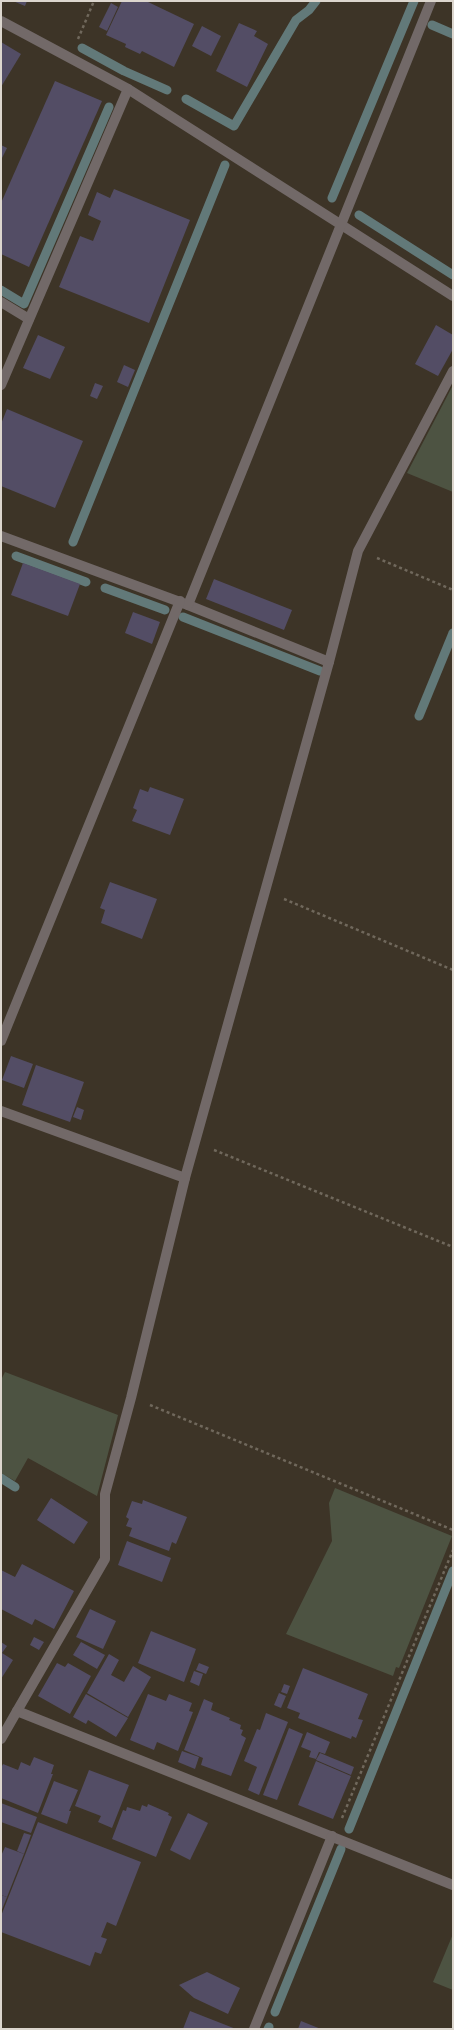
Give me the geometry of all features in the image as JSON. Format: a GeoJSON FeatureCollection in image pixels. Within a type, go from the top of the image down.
{"type":"FeatureCollection","features":[{"type":"Feature","properties":{"kind":"street"},"geometry":{"type":"LineString","coordinates":[[1,1041],[184,603],[431,1]]}},
{"type":"Feature","properties":{"kind":"street"},"geometry":{"type":"LineString","coordinates":[[1,21],[128,89],[453,296]]}},
{"type":"Feature","properties":{"kind":"street"},"geometry":{"type":"LineString","coordinates":[[1,385],[128,89]]}},
{"type":"Feature","properties":{"kind":"street"},"geometry":{"type":"LineString","coordinates":[[1,302],[29,319]]}},
{"type":"Feature","properties":{"kind":"street"},"geometry":{"type":"LineString","coordinates":[[1,1739],[105,1559],[105,1494],[131,1398],[185,1178],[329,662],[358,550],[453,371]]}},
{"type":"Feature","properties":{"kind":"street"},"geometry":{"type":"LineString","coordinates":[[1,536],[184,603],[329,662]]}},
{"type":"Feature","properties":{"kind":"street"},"geometry":{"type":"LineString","coordinates":[[1,1111],[185,1178]]}},
{"type":"Feature","properties":{"kind":"street"},"geometry":{"type":"LineString","coordinates":[[17,1711],[453,1885]]}},
{"type":"Feature","properties":{"kind":"street"},"geometry":{"type":"LineString","coordinates":[[254,2029],[333,1837]]}},
{"type":"Feature","properties":{"kind":"path"},"geometry":{"type":"LineString","coordinates":[[70,58],[94,1]]}},
{"type":"Feature","properties":{"kind":"path"},"geometry":{"type":"LineString","coordinates":[[358,550],[453,590]]}},
{"type":"Feature","properties":{"kind":"path"},"geometry":{"type":"LineString","coordinates":[[265,891],[453,970]]}},
{"type":"Feature","properties":{"kind":"path"},"geometry":{"type":"LineString","coordinates":[[195,1142],[453,1246]]}},
{"type":"Feature","properties":{"kind":"path"},"geometry":{"type":"LineString","coordinates":[[131,1398],[453,1530]]}},
{"type":"Feature","properties":{"kind":"path"},"geometry":{"type":"LineString","coordinates":[[333,1837],[453,1550]]}},
{"type":"Feature","properties":{"kind":"green space"},"geometry":{"type":"Polygon","coordinates":[[[453,385],[453,492],[407,473],[453,385]]]}},
{"type":"Feature","properties":{"kind":"green space"},"geometry":{"type":"Polygon","coordinates":[[[5,1372],[118,1415],[97,1496],[28,1458],[15,1481],[1,1473],[1,1380],[5,1372]]]}},
{"type":"Feature","properties":{"kind":"green space"},"geometry":{"type":"Polygon","coordinates":[[[335,1488],[452,1536],[399,1668],[396,1667],[393,1676],[286,1634],[332,1541],[329,1503],[335,1488]]]}},
{"type":"Feature","properties":{"kind":"green space"},"geometry":{"type":"Polygon","coordinates":[[[453,1934],[453,1990],[433,1982],[453,1934]]]}},
{"type":"Feature","properties":{"kind":"building"},"geometry":{"type":"Polygon","coordinates":[[[13,1],[27,1],[25,6],[13,1]]]}},
{"type":"Feature","properties":{"kind":"building"},"geometry":{"type":"Polygon","coordinates":[[[122,1],[146,1],[194,24],[174,67],[142,51],[140,54],[125,47],[126,44],[106,35],[122,1]]]}},
{"type":"Feature","properties":{"kind":"building"},"geometry":{"type":"Polygon","coordinates":[[[111,3],[118,7],[107,31],[99,27],[111,3]]]}},
{"type":"Feature","properties":{"kind":"building"},"geometry":{"type":"Polygon","coordinates":[[[239,23],[257,31],[254,36],[268,44],[247,87],[216,71],[239,23]]]}},
{"type":"Feature","properties":{"kind":"building"},"geometry":{"type":"Polygon","coordinates":[[[202,26],[221,36],[211,56],[192,46],[202,26]]]}},
{"type":"Feature","properties":{"kind":"building"},"geometry":{"type":"Polygon","coordinates":[[[1,42],[21,54],[1,87],[1,42]]]}},
{"type":"Feature","properties":{"kind":"building"},"geometry":{"type":"Polygon","coordinates":[[[55,81],[102,101],[29,267],[1,254],[1,203],[55,81]]]}},
{"type":"Feature","properties":{"kind":"building"},"geometry":{"type":"Polygon","coordinates":[[[1,145],[7,148],[1,160],[1,145]]]}},
{"type":"Feature","properties":{"kind":"building"},"geometry":{"type":"Polygon","coordinates":[[[114,189],[190,220],[149,323],[59,287],[80,236],[93,241],[101,221],[88,215],[97,192],[110,198],[114,189]]]}},
{"type":"Feature","properties":{"kind":"building"},"geometry":{"type":"Polygon","coordinates":[[[436,325],[453,335],[453,349],[438,376],[415,364],[436,325]]]}},
{"type":"Feature","properties":{"kind":"building"},"geometry":{"type":"Polygon","coordinates":[[[38,335],[65,347],[50,379],[23,368],[38,335]]]}},
{"type":"Feature","properties":{"kind":"building"},"geometry":{"type":"Polygon","coordinates":[[[124,365],[135,370],[128,387],[117,382],[124,365]]]}},
{"type":"Feature","properties":{"kind":"building"},"geometry":{"type":"Polygon","coordinates":[[[95,383],[103,386],[97,399],[90,396],[95,383]]]}},
{"type":"Feature","properties":{"kind":"building"},"geometry":{"type":"Polygon","coordinates":[[[7,409],[83,441],[55,508],[1,486],[1,424],[7,409]]]}},
{"type":"Feature","properties":{"kind":"building"},"geometry":{"type":"Polygon","coordinates":[[[23,563],[80,584],[68,616],[11,595],[23,563]]]}},
{"type":"Feature","properties":{"kind":"building"},"geometry":{"type":"Polygon","coordinates":[[[214,579],[292,610],[284,630],[206,599],[214,579]]]}},
{"type":"Feature","properties":{"kind":"building"},"geometry":{"type":"Polygon","coordinates":[[[133,612],[160,622],[152,644],[125,633],[133,612]]]}},
{"type":"Feature","properties":{"kind":"building"},"geometry":{"type":"Polygon","coordinates":[[[150,787],[184,799],[170,835],[132,821],[137,810],[133,808],[140,789],[148,792],[150,787]]]}},
{"type":"Feature","properties":{"kind":"building"},"geometry":{"type":"Polygon","coordinates":[[[110,882],[157,899],[142,939],[101,923],[105,910],[100,908],[110,882]]]}},
{"type":"Feature","properties":{"kind":"building"},"geometry":{"type":"Polygon","coordinates":[[[11,1056],[33,1064],[24,1088],[2,1080],[11,1056]]]}},
{"type":"Feature","properties":{"kind":"building"},"geometry":{"type":"Polygon","coordinates":[[[36,1065],[84,1082],[70,1122],[22,1105],[36,1065]]]}},
{"type":"Feature","properties":{"kind":"building"},"geometry":{"type":"Polygon","coordinates":[[[77,1107],[84,1110],[81,1120],[73,1117],[77,1107]]]}},
{"type":"Feature","properties":{"kind":"building"},"geometry":{"type":"Polygon","coordinates":[[[51,1498],[88,1522],[74,1544],[37,1520],[51,1498]]]}},
{"type":"Feature","properties":{"kind":"building"},"geometry":{"type":"Polygon","coordinates":[[[143,1500],[187,1517],[176,1544],[172,1542],[169,1551],[129,1536],[132,1528],[126,1526],[129,1519],[126,1517],[132,1501],[142,1504],[143,1500]]]}},
{"type":"Feature","properties":{"kind":"building"},"geometry":{"type":"Polygon","coordinates":[[[127,1541],[171,1558],[162,1582],[118,1565],[127,1541]]]}},
{"type":"Feature","properties":{"kind":"building"},"geometry":{"type":"Polygon","coordinates":[[[22,1564],[74,1591],[54,1629],[35,1619],[32,1625],[1,1609],[1,1570],[15,1577],[22,1564]]]}},
{"type":"Feature","properties":{"kind":"building"},"geometry":{"type":"Polygon","coordinates":[[[90,1609],[116,1621],[103,1649],[76,1637],[90,1609]]]}},
{"type":"Feature","properties":{"kind":"building"},"geometry":{"type":"Polygon","coordinates":[[[151,1631],[196,1649],[184,1682],[138,1663],[151,1631]]]}},
{"type":"Feature","properties":{"kind":"building"},"geometry":{"type":"Polygon","coordinates":[[[34,1637],[44,1642],[39,1650],[30,1645],[34,1637]]]}},
{"type":"Feature","properties":{"kind":"building"},"geometry":{"type":"Polygon","coordinates":[[[1,1642],[7,1646],[2,1653],[13,1660],[1,1679],[1,1642]]]}},
{"type":"Feature","properties":{"kind":"building"},"geometry":{"type":"Polygon","coordinates":[[[81,1642],[105,1655],[97,1669],[73,1655],[81,1642]]]}},
{"type":"Feature","properties":{"kind":"building"},"geometry":{"type":"Polygon","coordinates":[[[109,1654],[119,1660],[111,1675],[124,1682],[133,1666],[151,1677],[128,1717],[87,1693],[109,1654]]]}},
{"type":"Feature","properties":{"kind":"building"},"geometry":{"type":"Polygon","coordinates":[[[57,1663],[65,1667],[68,1663],[91,1676],[70,1714],[38,1696],[57,1663]]]}},
{"type":"Feature","properties":{"kind":"building"},"geometry":{"type":"Polygon","coordinates":[[[199,1663],[209,1667],[206,1674],[196,1670],[199,1663]]]}},
{"type":"Feature","properties":{"kind":"building"},"geometry":{"type":"Polygon","coordinates":[[[303,1668],[368,1694],[358,1719],[363,1720],[356,1738],[352,1736],[351,1739],[298,1718],[300,1713],[287,1708],[303,1668]]]}},
{"type":"Feature","properties":{"kind":"building"},"geometry":{"type":"Polygon","coordinates":[[[194,1671],[203,1674],[199,1686],[190,1682],[194,1671]]]}},
{"type":"Feature","properties":{"kind":"building"},"geometry":{"type":"Polygon","coordinates":[[[284,1684],[290,1686],[287,1694],[281,1692],[284,1684]]]}},
{"type":"Feature","properties":{"kind":"building"},"geometry":{"type":"Polygon","coordinates":[[[279,1693],[286,1696],[281,1708],[274,1705],[279,1693]]]}},
{"type":"Feature","properties":{"kind":"building"},"geometry":{"type":"Polygon","coordinates":[[[86,1694],[128,1718],[116,1737],[88,1720],[86,1724],[73,1717],[86,1694]]]}},
{"type":"Feature","properties":{"kind":"building"},"geometry":{"type":"Polygon","coordinates":[[[148,1694],[166,1701],[169,1694],[192,1703],[189,1711],[193,1712],[178,1751],[157,1742],[154,1750],[130,1740],[148,1694]]]}},
{"type":"Feature","properties":{"kind":"building"},"geometry":{"type":"Polygon","coordinates":[[[204,1699],[213,1703],[211,1710],[230,1718],[229,1720],[241,1725],[240,1729],[243,1730],[241,1735],[246,1738],[231,1776],[201,1765],[203,1758],[184,1750],[204,1699]]]}},
{"type":"Feature","properties":{"kind":"building"},"geometry":{"type":"Polygon","coordinates":[[[266,1713],[288,1722],[259,1795],[248,1790],[257,1767],[244,1761],[257,1729],[260,1730],[266,1713]]]}},
{"type":"Feature","properties":{"kind":"building"},"geometry":{"type":"Polygon","coordinates":[[[289,1728],[303,1734],[277,1800],[263,1795],[289,1728]]]}},
{"type":"Feature","properties":{"kind":"building"},"geometry":{"type":"Polygon","coordinates":[[[307,1732],[330,1742],[325,1754],[319,1752],[316,1759],[309,1757],[311,1751],[301,1747],[307,1732]]]}},
{"type":"Feature","properties":{"kind":"building"},"geometry":{"type":"Polygon","coordinates":[[[182,1751],[199,1757],[195,1769],[178,1762],[182,1751]]]}},
{"type":"Feature","properties":{"kind":"building"},"geometry":{"type":"Polygon","coordinates":[[[320,1753],[354,1767],[351,1775],[316,1760],[320,1753]]]}},
{"type":"Feature","properties":{"kind":"building"},"geometry":{"type":"Polygon","coordinates":[[[34,1757],[54,1765],[51,1774],[53,1774],[38,1813],[1,1798],[1,1768],[3,1764],[18,1770],[21,1762],[30,1766],[34,1757]]]}},
{"type":"Feature","properties":{"kind":"building"},"geometry":{"type":"Polygon","coordinates":[[[316,1761],[351,1776],[333,1819],[298,1805],[316,1761]]]}},
{"type":"Feature","properties":{"kind":"building"},"geometry":{"type":"Polygon","coordinates":[[[89,1770],[129,1785],[112,1828],[98,1822],[101,1816],[75,1806],[89,1770]]]}},
{"type":"Feature","properties":{"kind":"building"},"geometry":{"type":"Polygon","coordinates":[[[54,1781],[78,1790],[69,1811],[71,1811],[67,1824],[41,1814],[54,1781]]]}},
{"type":"Feature","properties":{"kind":"building"},"geometry":{"type":"Polygon","coordinates":[[[1,1803],[37,1817],[31,1833],[1,1822],[1,1803]]]}},
{"type":"Feature","properties":{"kind":"building"},"geometry":{"type":"Polygon","coordinates":[[[148,1804],[169,1813],[168,1815],[172,1817],[156,1857],[112,1839],[123,1810],[126,1811],[127,1807],[140,1811],[142,1805],[147,1807],[148,1804]]]}},
{"type":"Feature","properties":{"kind":"building"},"geometry":{"type":"Polygon","coordinates":[[[188,1813],[208,1823],[190,1860],[170,1850],[188,1813]]]}},
{"type":"Feature","properties":{"kind":"building"},"geometry":{"type":"Polygon","coordinates":[[[38,1822],[141,1862],[116,1926],[107,1922],[101,1937],[107,1939],[101,1954],[95,1952],[90,1966],[1,1932],[1,1916],[38,1822]]]}},
{"type":"Feature","properties":{"kind":"building"},"geometry":{"type":"Polygon","coordinates":[[[24,1833],[31,1835],[24,1854],[17,1851],[24,1833]]]}},
{"type":"Feature","properties":{"kind":"building"},"geometry":{"type":"Polygon","coordinates":[[[5,1847],[24,1854],[7,1897],[1,1895],[1,1856],[5,1847]]]}},
{"type":"Feature","properties":{"kind":"building"},"geometry":{"type":"Polygon","coordinates":[[[1,1895],[7,1897],[1,1912],[1,1895]]]}},
{"type":"Feature","properties":{"kind":"building"},"geometry":{"type":"Polygon","coordinates":[[[207,1972],[240,1988],[228,2014],[194,1998],[179,1985],[207,1972]]]}},
{"type":"Feature","properties":{"kind":"building"},"geometry":{"type":"Polygon","coordinates":[[[190,2011],[236,2029],[183,2029],[190,2011]]]}},
{"type":"Feature","properties":{"kind":"building"},"geometry":{"type":"Polygon","coordinates":[[[301,2021],[321,2029],[298,2029],[301,2021]]]}},
{"type":"Feature","properties":{"kind":"waterway"},"geometry":{"type":"LineString","coordinates":[[186,99],[234,126],[296,20],[309,10],[316,1]]}},
{"type":"Feature","properties":{"kind":"waterway"},"geometry":{"type":"LineString","coordinates":[[332,198],[414,1]]}},
{"type":"Feature","properties":{"kind":"waterway"},"geometry":{"type":"LineString","coordinates":[[432,25],[453,34]]}},
{"type":"Feature","properties":{"kind":"waterway"},"geometry":{"type":"LineString","coordinates":[[82,48],[124,71],[167,90]]}},
{"type":"Feature","properties":{"kind":"waterway"},"geometry":{"type":"LineString","coordinates":[[1,290],[24,304],[109,107]]}},
{"type":"Feature","properties":{"kind":"waterway"},"geometry":{"type":"LineString","coordinates":[[73,542],[225,165]]}},
{"type":"Feature","properties":{"kind":"waterway"},"geometry":{"type":"LineString","coordinates":[[359,215],[453,275]]}},
{"type":"Feature","properties":{"kind":"waterway"},"geometry":{"type":"LineString","coordinates":[[16,556],[86,582]]}},
{"type":"Feature","properties":{"kind":"waterway"},"geometry":{"type":"LineString","coordinates":[[105,588],[165,610]]}},
{"type":"Feature","properties":{"kind":"waterway"},"geometry":{"type":"LineString","coordinates":[[183,617],[320,671]]}},
{"type":"Feature","properties":{"kind":"waterway"},"geometry":{"type":"LineString","coordinates":[[419,716],[453,633]]}},
{"type":"Feature","properties":{"kind":"waterway"},"geometry":{"type":"LineString","coordinates":[[1,1478],[15,1487]]}},
{"type":"Feature","properties":{"kind":"waterway"},"geometry":{"type":"LineString","coordinates":[[349,1829],[453,1571]]}},
{"type":"Feature","properties":{"kind":"waterway"},"geometry":{"type":"LineString","coordinates":[[275,2012],[341,1849]]}}]}
